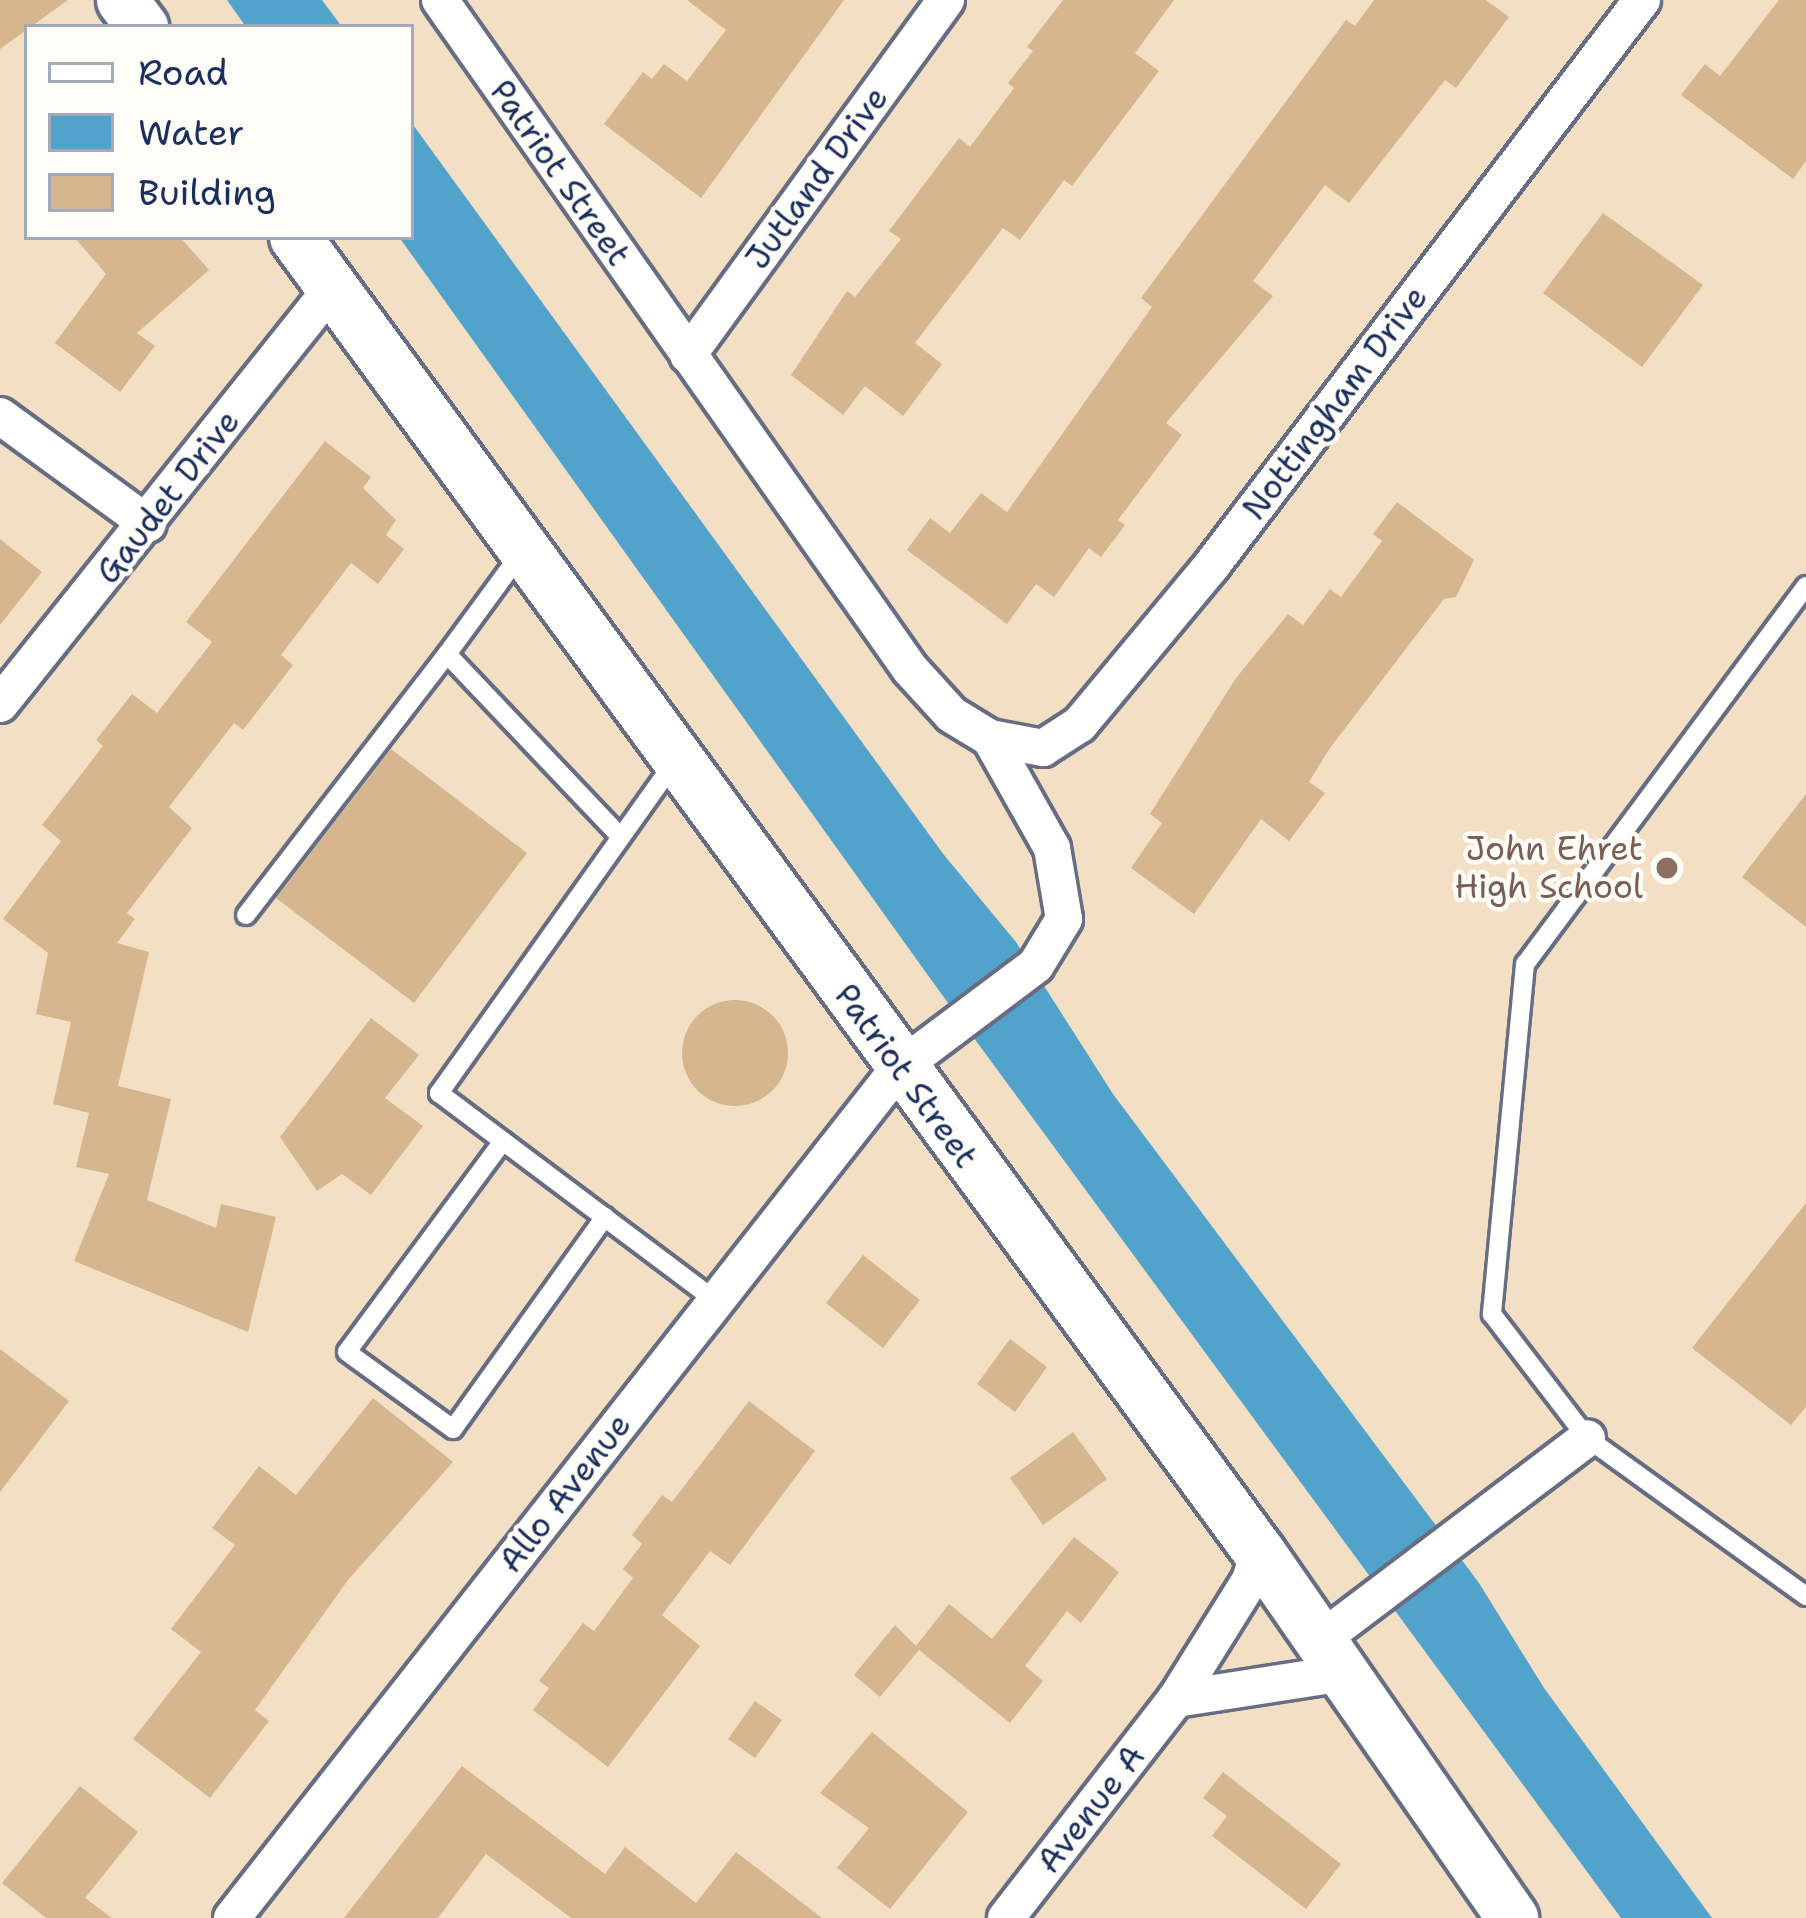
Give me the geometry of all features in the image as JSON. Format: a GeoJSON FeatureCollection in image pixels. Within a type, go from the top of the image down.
{"type":"FeatureCollection","features":[{"type":"Feature","properties":{"kind":"main road","name":"Patriot Street"},"geometry":{"type":"LineString","coordinates":[[297,240],[899,1068],[1259,1552],[1340,1642],[1512,1918]]}},
{"type":"Feature","properties":{"kind":"street","name":"Patriot Street"},"geometry":{"type":"LineString","coordinates":[[440,0],[910,670],[952,716],[990,738]]}},
{"type":"Feature","properties":{"kind":"street","name":"Jutland Drive"},"geometry":{"type":"LineString","coordinates":[[688,355],[946,0]]}},
{"type":"Feature","properties":{"kind":"street","name":"Nottingham Drive"},"geometry":{"type":"LineString","coordinates":[[990,738],[1043,748],[1080,724],[1211,566],[1642,0]]}},
{"type":"Feature","properties":{"kind":"street","name":"Gaudet Drive"},"geometry":{"type":"LineString","coordinates":[[0,704],[332,288]]}},
{"type":"Feature","properties":{"kind":"street"},"geometry":{"type":"LineString","coordinates":[[0,416],[148,524]]}},
{"type":"Feature","properties":{"kind":"street","name":"Allo Avenue"},"geometry":{"type":"LineString","coordinates":[[232,1918],[899,1068],[1036,965],[1064,919],[1052,848],[990,738]]}},
{"type":"Feature","properties":{"kind":"street"},"geometry":{"type":"LineString","coordinates":[[1176,1700],[1340,1642],[1482,1520],[1587,1438]]}},
{"type":"Feature","properties":{"kind":"street","name":"Avenue A"},"geometry":{"type":"LineString","coordinates":[[1006,1918],[1176,1700],[1250,1580],[1259,1552]]}},
{"type":"Feature","properties":{"kind":"lane"},"geometry":{"type":"LineString","coordinates":[[247,915],[523,549]]}},
{"type":"Feature","properties":{"kind":"lane"},"geometry":{"type":"LineString","coordinates":[[1806,586],[1525,964],[1492,1314],[1587,1438],[1806,1596]]}},
{"type":"Feature","properties":{"kind":"lane"},"geometry":{"type":"LineString","coordinates":[[447,654],[617,833]]}},
{"type":"Feature","properties":{"kind":"lane"},"geometry":{"type":"LineString","coordinates":[[676,761],[617,833],[439,1093],[716,1301]]}},
{"type":"Feature","properties":{"kind":"lane"},"geometry":{"type":"LineString","coordinates":[[502,1141],[347,1352],[453,1430],[605,1217]]}},
{"type":"Feature","properties":{"kind":"water"},"geometry":{"type":"Polygon","coordinates":[[[227,0],[322,0],[340,24],[244,24],[227,0]]]}},
{"type":"Feature","properties":{"kind":"water"},"geometry":{"type":"Polygon","coordinates":[[[414,126],[944,855],[1016,942],[1113,1094],[1479,1583],[1544,1688],[1712,1918],[1621,1918],[932,981],[401,240],[414,240],[414,126]]]}},
{"type":"Feature","properties":{"kind":"building"},"geometry":{"type":"Polygon","coordinates":[[[0,0],[68,0],[35,24],[24,24],[24,32],[0,49],[0,0]]]}},
{"type":"Feature","properties":{"kind":"building"},"geometry":{"type":"Polygon","coordinates":[[[687,0],[844,0],[701,198],[604,124],[643,72],[652,79],[664,64],[687,81],[726,30],[687,0]]]}},
{"type":"Feature","properties":{"kind":"building"},"geometry":{"type":"Polygon","coordinates":[[[1063,0],[1174,0],[1135,53],[1159,71],[1072,186],[1064,180],[1020,240],[1003,228],[915,343],[942,364],[903,416],[865,386],[843,415],[791,375],[847,291],[855,297],[901,239],[889,231],[959,138],[970,147],[1014,88],[1008,83],[1033,51],[1027,47],[1063,0]]]}},
{"type":"Feature","properties":{"kind":"building"},"geometry":{"type":"Polygon","coordinates":[[[1374,0],[1486,0],[1509,17],[1456,88],[1445,80],[1349,203],[1325,185],[1253,281],[1273,296],[1166,423],[1182,435],[1118,520],[1125,525],[1101,557],[1089,548],[1054,597],[1036,584],[1007,624],[907,550],[930,518],[950,533],[981,493],[1007,512],[1152,307],[1141,298],[1346,20],[1355,26],[1374,0]]]}},
{"type":"Feature","properties":{"kind":"building"},"geometry":{"type":"Polygon","coordinates":[[[1779,0],[1806,0],[1806,161],[1793,179],[1681,95],[1705,64],[1720,76],[1779,0]]]}},
{"type":"Feature","properties":{"kind":"building"},"geometry":{"type":"Polygon","coordinates":[[[1603,213],[1703,285],[1642,367],[1543,293],[1603,213]]]}},
{"type":"Feature","properties":{"kind":"building"},"geometry":{"type":"Polygon","coordinates":[[[77,240],[183,240],[209,270],[137,333],[155,346],[120,392],[55,343],[106,274],[77,240]]]}},
{"type":"Feature","properties":{"kind":"building"},"geometry":{"type":"Polygon","coordinates":[[[325,441],[371,477],[363,488],[396,520],[386,535],[404,549],[378,584],[351,563],[281,655],[293,665],[243,730],[234,723],[169,807],[192,828],[127,913],[135,919],[117,943],[149,952],[118,1086],[171,1099],[147,1200],[216,1228],[221,1204],[276,1217],[248,1332],[74,1261],[109,1174],[76,1167],[89,1113],[53,1104],[71,1022],[36,1014],[48,953],[3,919],[61,841],[42,825],[103,746],[96,740],[132,694],[157,713],[212,642],[186,622],[325,441]]]}},
{"type":"Feature","properties":{"kind":"building"},"geometry":{"type":"Polygon","coordinates":[[[1397,502],[1474,560],[1456,597],[1444,599],[1330,748],[1309,782],[1325,793],[1289,841],[1261,819],[1194,914],[1131,868],[1162,823],[1150,814],[1236,678],[1288,614],[1303,625],[1330,589],[1341,597],[1382,541],[1373,534],[1397,502]]]}},
{"type":"Feature","properties":{"kind":"building"},"geometry":{"type":"Polygon","coordinates":[[[0,539],[42,572],[0,625],[0,539]]]}},
{"type":"Feature","properties":{"kind":"building"},"geometry":{"type":"Polygon","coordinates":[[[391,749],[527,853],[414,1003],[276,898],[391,749]]]}},
{"type":"Feature","properties":{"kind":"building"},"geometry":{"type":"Polygon","coordinates":[[[1806,794],[1806,927],[1742,877],[1806,794]]]}},
{"type":"Feature","properties":{"kind":"building"},"geometry":{"type":"Polygon","coordinates":[[[735,1000],[755,1004],[773,1015],[784,1033],[788,1053],[784,1073],[773,1091],[755,1102],[735,1106],[715,1102],[697,1091],[686,1073],[682,1053],[686,1033],[697,1015],[715,1004],[735,1000]]]}},
{"type":"Feature","properties":{"kind":"building"},"geometry":{"type":"Polygon","coordinates":[[[371,1018],[419,1055],[385,1098],[423,1126],[371,1195],[342,1174],[317,1191],[280,1137],[371,1018]]]}},
{"type":"Feature","properties":{"kind":"building"},"geometry":{"type":"Polygon","coordinates":[[[1806,1203],[1806,1407],[1791,1425],[1692,1348],[1806,1203]]]}},
{"type":"Feature","properties":{"kind":"building"},"geometry":{"type":"Polygon","coordinates":[[[863,1255],[920,1300],[883,1348],[826,1303],[863,1255]]]}},
{"type":"Feature","properties":{"kind":"building"},"geometry":{"type":"Polygon","coordinates":[[[1010,1339],[1047,1367],[1015,1412],[977,1384],[1010,1339]]]}},
{"type":"Feature","properties":{"kind":"building"},"geometry":{"type":"Polygon","coordinates":[[[0,1349],[69,1401],[0,1492],[0,1349]]]}},
{"type":"Feature","properties":{"kind":"building"},"geometry":{"type":"Polygon","coordinates":[[[373,1398],[453,1462],[348,1580],[255,1710],[269,1721],[210,1798],[133,1739],[201,1652],[171,1629],[235,1545],[212,1528],[259,1466],[296,1495],[373,1398]]]}},
{"type":"Feature","properties":{"kind":"building"},"geometry":{"type":"Polygon","coordinates":[[[749,1401],[815,1451],[730,1565],[710,1551],[662,1615],[700,1646],[608,1767],[533,1710],[549,1688],[539,1681],[583,1623],[594,1631],[633,1578],[623,1569],[642,1544],[632,1535],[662,1495],[672,1502],[749,1401]]]}},
{"type":"Feature","properties":{"kind":"building"},"geometry":{"type":"Polygon","coordinates":[[[1073,1432],[1107,1479],[1043,1525],[1010,1478],[1073,1432]]]}},
{"type":"Feature","properties":{"kind":"building"},"geometry":{"type":"Polygon","coordinates":[[[1074,1537],[1119,1572],[1081,1623],[1067,1611],[1025,1666],[1043,1681],[1010,1723],[919,1650],[880,1697],[854,1675],[895,1625],[916,1646],[949,1604],[992,1639],[1074,1537]]]}},
{"type":"Feature","properties":{"kind":"building"},"geometry":{"type":"Polygon","coordinates":[[[755,1701],[782,1720],[755,1758],[728,1739],[755,1701]]]}},
{"type":"Feature","properties":{"kind":"building"},"geometry":{"type":"Polygon","coordinates":[[[872,1732],[968,1812],[890,1909],[837,1868],[869,1828],[820,1793],[872,1732]]]}},
{"type":"Feature","properties":{"kind":"building"},"geometry":{"type":"Polygon","coordinates":[[[462,1766],[605,1874],[625,1847],[696,1903],[736,1852],[822,1918],[571,1918],[486,1854],[438,1918],[344,1918],[462,1766]]]}},
{"type":"Feature","properties":{"kind":"building"},"geometry":{"type":"Polygon","coordinates":[[[1223,1772],[1341,1864],[1306,1909],[1212,1836],[1227,1816],[1203,1798],[1223,1772]]]}},
{"type":"Feature","properties":{"kind":"building"},"geometry":{"type":"Polygon","coordinates":[[[80,1786],[138,1832],[85,1898],[112,1918],[46,1918],[2,1883],[80,1786]]]}},
{"type":"Feature","properties":{"kind":"place","name":"John Ehret High School"},"geometry":{"type":"Point","coordinates":[1667,868]}}]}
